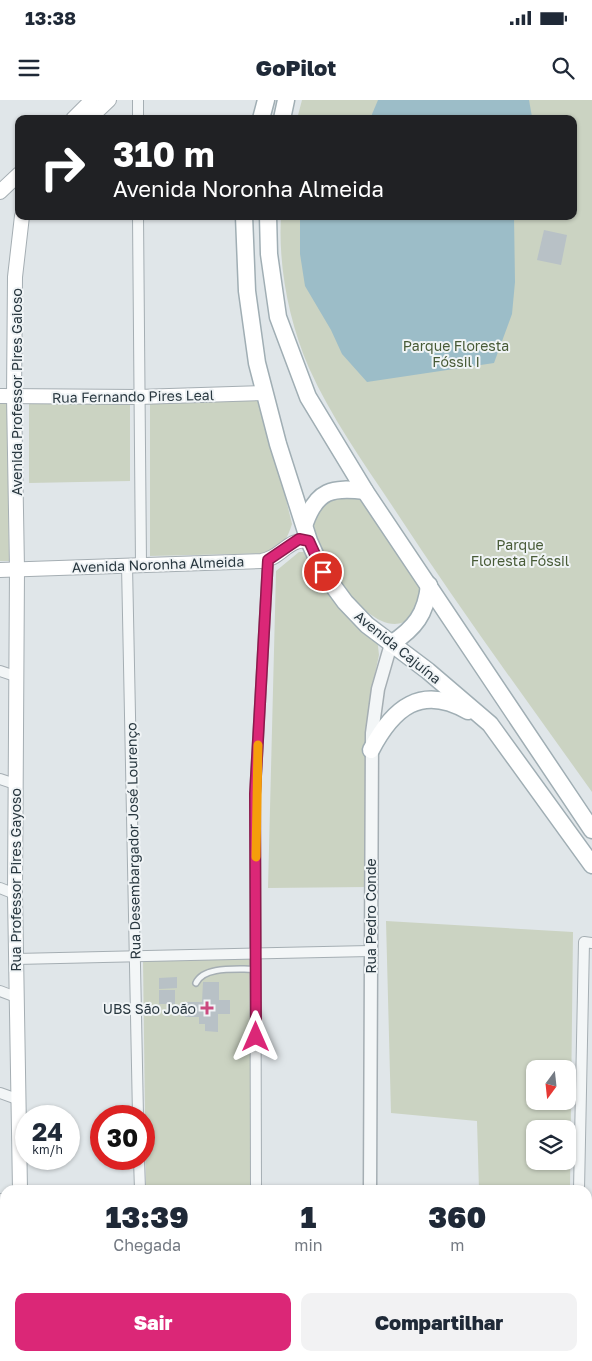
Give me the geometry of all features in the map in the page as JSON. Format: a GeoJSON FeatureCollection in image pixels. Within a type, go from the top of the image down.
{"type":"FeatureCollection","features":[{"type":"Feature","properties":{"kind":"main road"},"geometry":{"type":"LineString","coordinates":[[77,115],[92,100]]}},
{"type":"Feature","properties":{"kind":"main road"},"geometry":{"type":"LineString","coordinates":[[93,115],[109,100]]}},
{"type":"Feature","properties":{"kind":"main road"},"geometry":{"type":"LineString","coordinates":[[262,115],[266,100]]}},
{"type":"Feature","properties":{"kind":"main road"},"geometry":{"type":"LineString","coordinates":[[283,115],[286,100]]}},
{"type":"Feature","properties":{"kind":"main road"},"geometry":{"type":"LineString","coordinates":[[0,192],[15,178]]}},
{"type":"Feature","properties":{"kind":"main road","name":"Avenida Professor Pires Gaioso"},"geometry":{"type":"LineString","coordinates":[[17,569],[14,396],[16,268],[22,220]]}},
{"type":"Feature","properties":{"kind":"main road","name":"Avenida Cajuína"},"geometry":{"type":"LineString","coordinates":[[244,220],[250,327],[278,444],[305,523],[309,541],[323,572],[345,602],[367,625],[490,724],[592,865]]}},
{"type":"Feature","properties":{"kind":"main road"},"geometry":{"type":"LineString","coordinates":[[268,220],[272,285],[278,318],[308,398],[365,491],[592,830]]}},
{"type":"Feature","properties":{"kind":"main road","name":"Rua Fernando Pires Leal"},"geometry":{"type":"LineString","coordinates":[[0,396],[138,397],[265,393]]}},
{"type":"Feature","properties":{"kind":"main road"},"geometry":{"type":"LineString","coordinates":[[305,523],[315,502],[326,493],[347,489],[365,491]]}},
{"type":"Feature","properties":{"kind":"main road"},"geometry":{"type":"LineString","coordinates":[[268,560],[299,539],[309,541]]}},
{"type":"Feature","properties":{"kind":"main road","name":"Avenida Noronha Almeida"},"geometry":{"type":"LineString","coordinates":[[0,570],[268,560]]}},
{"type":"Feature","properties":{"kind":"main road","name":"Rua Professor Pires Gayoso"},"geometry":{"type":"LineString","coordinates":[[17,569],[15,894],[20,1185]]}},
{"type":"Feature","properties":{"kind":"main road"},"geometry":{"type":"LineString","coordinates":[[391,644],[409,632],[420,617],[426,602],[429,585]]}},
{"type":"Feature","properties":{"kind":"main road"},"geometry":{"type":"LineString","coordinates":[[371,750],[382,729],[395,714],[406,705],[420,700],[440,700],[451,703],[490,724]]}},
{"type":"Feature","properties":{"kind":"street"},"geometry":{"type":"LineString","coordinates":[[138,100],[138,115]]}},
{"type":"Feature","properties":{"kind":"street","name":"Rua Desembargador José Lourenço"},"geometry":{"type":"LineString","coordinates":[[138,220],[138,397],[134,565],[138,1105]]}},
{"type":"Feature","properties":{"kind":"street"},"geometry":{"type":"LineString","coordinates":[[256,1185],[257,970],[255,794],[268,560]]}},
{"type":"Feature","properties":{"kind":"street","name":"Rua Pedro Conde"},"geometry":{"type":"LineString","coordinates":[[370,1185],[371,750],[373,716],[391,644]]}},
{"type":"Feature","properties":{"kind":"street"},"geometry":{"type":"LineString","coordinates":[[0,671],[15,676]]}},
{"type":"Feature","properties":{"kind":"street"},"geometry":{"type":"LineString","coordinates":[[0,779],[15,784]]}},
{"type":"Feature","properties":{"kind":"street"},"geometry":{"type":"LineString","coordinates":[[0,888],[15,894]]}},
{"type":"Feature","properties":{"kind":"street"},"geometry":{"type":"LineString","coordinates":[[578,1185],[588,942]]}},
{"type":"Feature","properties":{"kind":"street"},"geometry":{"type":"LineString","coordinates":[[16,959],[256,952],[370,951]]}},
{"type":"Feature","properties":{"kind":"street"},"geometry":{"type":"LineString","coordinates":[[0,991],[16,997]]}},
{"type":"Feature","properties":{"kind":"street"},"geometry":{"type":"LineString","coordinates":[[0,1093],[17,1099]]}},
{"type":"Feature","properties":{"kind":"street"},"geometry":{"type":"LineString","coordinates":[[139,1170],[140,1185]]}},
{"type":"Feature","properties":{"kind":"lane"},"geometry":{"type":"LineString","coordinates":[[196,983],[203,975],[211,971],[257,970]]}},
{"type":"Feature","properties":{"kind":"green space","name":"Parque Floresta Fóssil I"},"geometry":{"type":"Polygon","coordinates":[[[302,100],[592,100],[592,792],[441,579],[337,422],[309,368],[296,332],[286,293],[281,254],[281,220],[577,220],[577,115],[298,115],[302,100]]]}},
{"type":"Feature","properties":{"kind":"green space"},"geometry":{"type":"Polygon","coordinates":[[[150,400],[262,401],[292,524],[285,540],[277,550],[273,553],[150,556],[150,400]]]}},
{"type":"Feature","properties":{"kind":"green space"},"geometry":{"type":"Polygon","coordinates":[[[29,401],[130,401],[130,481],[29,483],[29,401]]]}},
{"type":"Feature","properties":{"kind":"green space"},"geometry":{"type":"Polygon","coordinates":[[[0,402],[7,402],[9,561],[0,561],[0,402]]]}},
{"type":"Feature","properties":{"kind":"green space"},"geometry":{"type":"Polygon","coordinates":[[[332,496],[361,497],[424,589],[417,608],[411,617],[397,624],[381,621],[365,609],[349,593],[334,573],[323,553],[316,534],[314,520],[319,510],[332,496]]]}},
{"type":"Feature","properties":{"kind":"green space"},"geometry":{"type":"Polygon","coordinates":[[[299,552],[305,552],[377,637],[379,655],[371,693],[367,887],[268,888],[276,571],[299,552]]]}},
{"type":"Feature","properties":{"kind":"green space"},"geometry":{"type":"Polygon","coordinates":[[[386,921],[573,932],[572,1060],[526,1060],[526,1110],[571,1110],[571,1120],[526,1120],[526,1170],[570,1170],[570,1185],[479,1185],[477,1121],[391,1113],[386,921]]]}},
{"type":"Feature","properties":{"kind":"green space"},"geometry":{"type":"Polygon","coordinates":[[[253,959],[253,1185],[146,1185],[146,1170],[155,1170],[155,1105],[145,1105],[143,960],[253,959]]]}},
{"type":"Feature","properties":{"kind":"water"},"geometry":{"type":"Polygon","coordinates":[[[378,100],[529,100],[531,115],[372,115],[378,100]]]}},
{"type":"Feature","properties":{"kind":"water"},"geometry":{"type":"Polygon","coordinates":[[[300,220],[514,220],[515,282],[512,314],[494,363],[367,382],[342,354],[331,330],[305,286],[300,254],[300,220]]]}},
{"type":"Feature","properties":{"kind":"building"},"geometry":{"type":"Polygon","coordinates":[[[544,230],[567,235],[561,265],[537,260],[544,230]]]}},
{"type":"Feature","properties":{"kind":"building"},"geometry":{"type":"Polygon","coordinates":[[[177,977],[177,988],[159,989],[159,978],[177,977]]]}},
{"type":"Feature","properties":{"kind":"building","name":"UBS São João"},"geometry":{"type":"Polygon","coordinates":[[[203,982],[219,982],[219,1000],[230,1000],[230,1014],[218,1014],[218,1032],[205,1031],[205,1024],[199,1024],[199,1017],[185,1017],[185,1002],[202,1002],[203,982]]]}},
{"type":"Feature","properties":{"kind":"building"},"geometry":{"type":"Polygon","coordinates":[[[159,990],[175,990],[175,1004],[159,1004],[159,990]]]}},
{"type":"Feature","properties":{"kind":"slow traffic"},"geometry":{"type":"LineString","coordinates":[[256,857],[255,794],[258,745]]}},
{"type":"Feature","properties":{"kind":"place","name":"UBS São João"},"geometry":{"type":"Point","coordinates":[207,1008]}},
{"type":"Feature","properties":{"kind":"route"},"geometry":{"type":"LineString","coordinates":[[256,1037],[255,794],[268,560],[276,557],[290,543],[299,539],[309,541],[323,572]]}},
{"type":"Feature","properties":{"kind":"park label","name":"Parque Floresta Fóssil"},"geometry":{"type":"Point","coordinates":[520,552]}}]}
